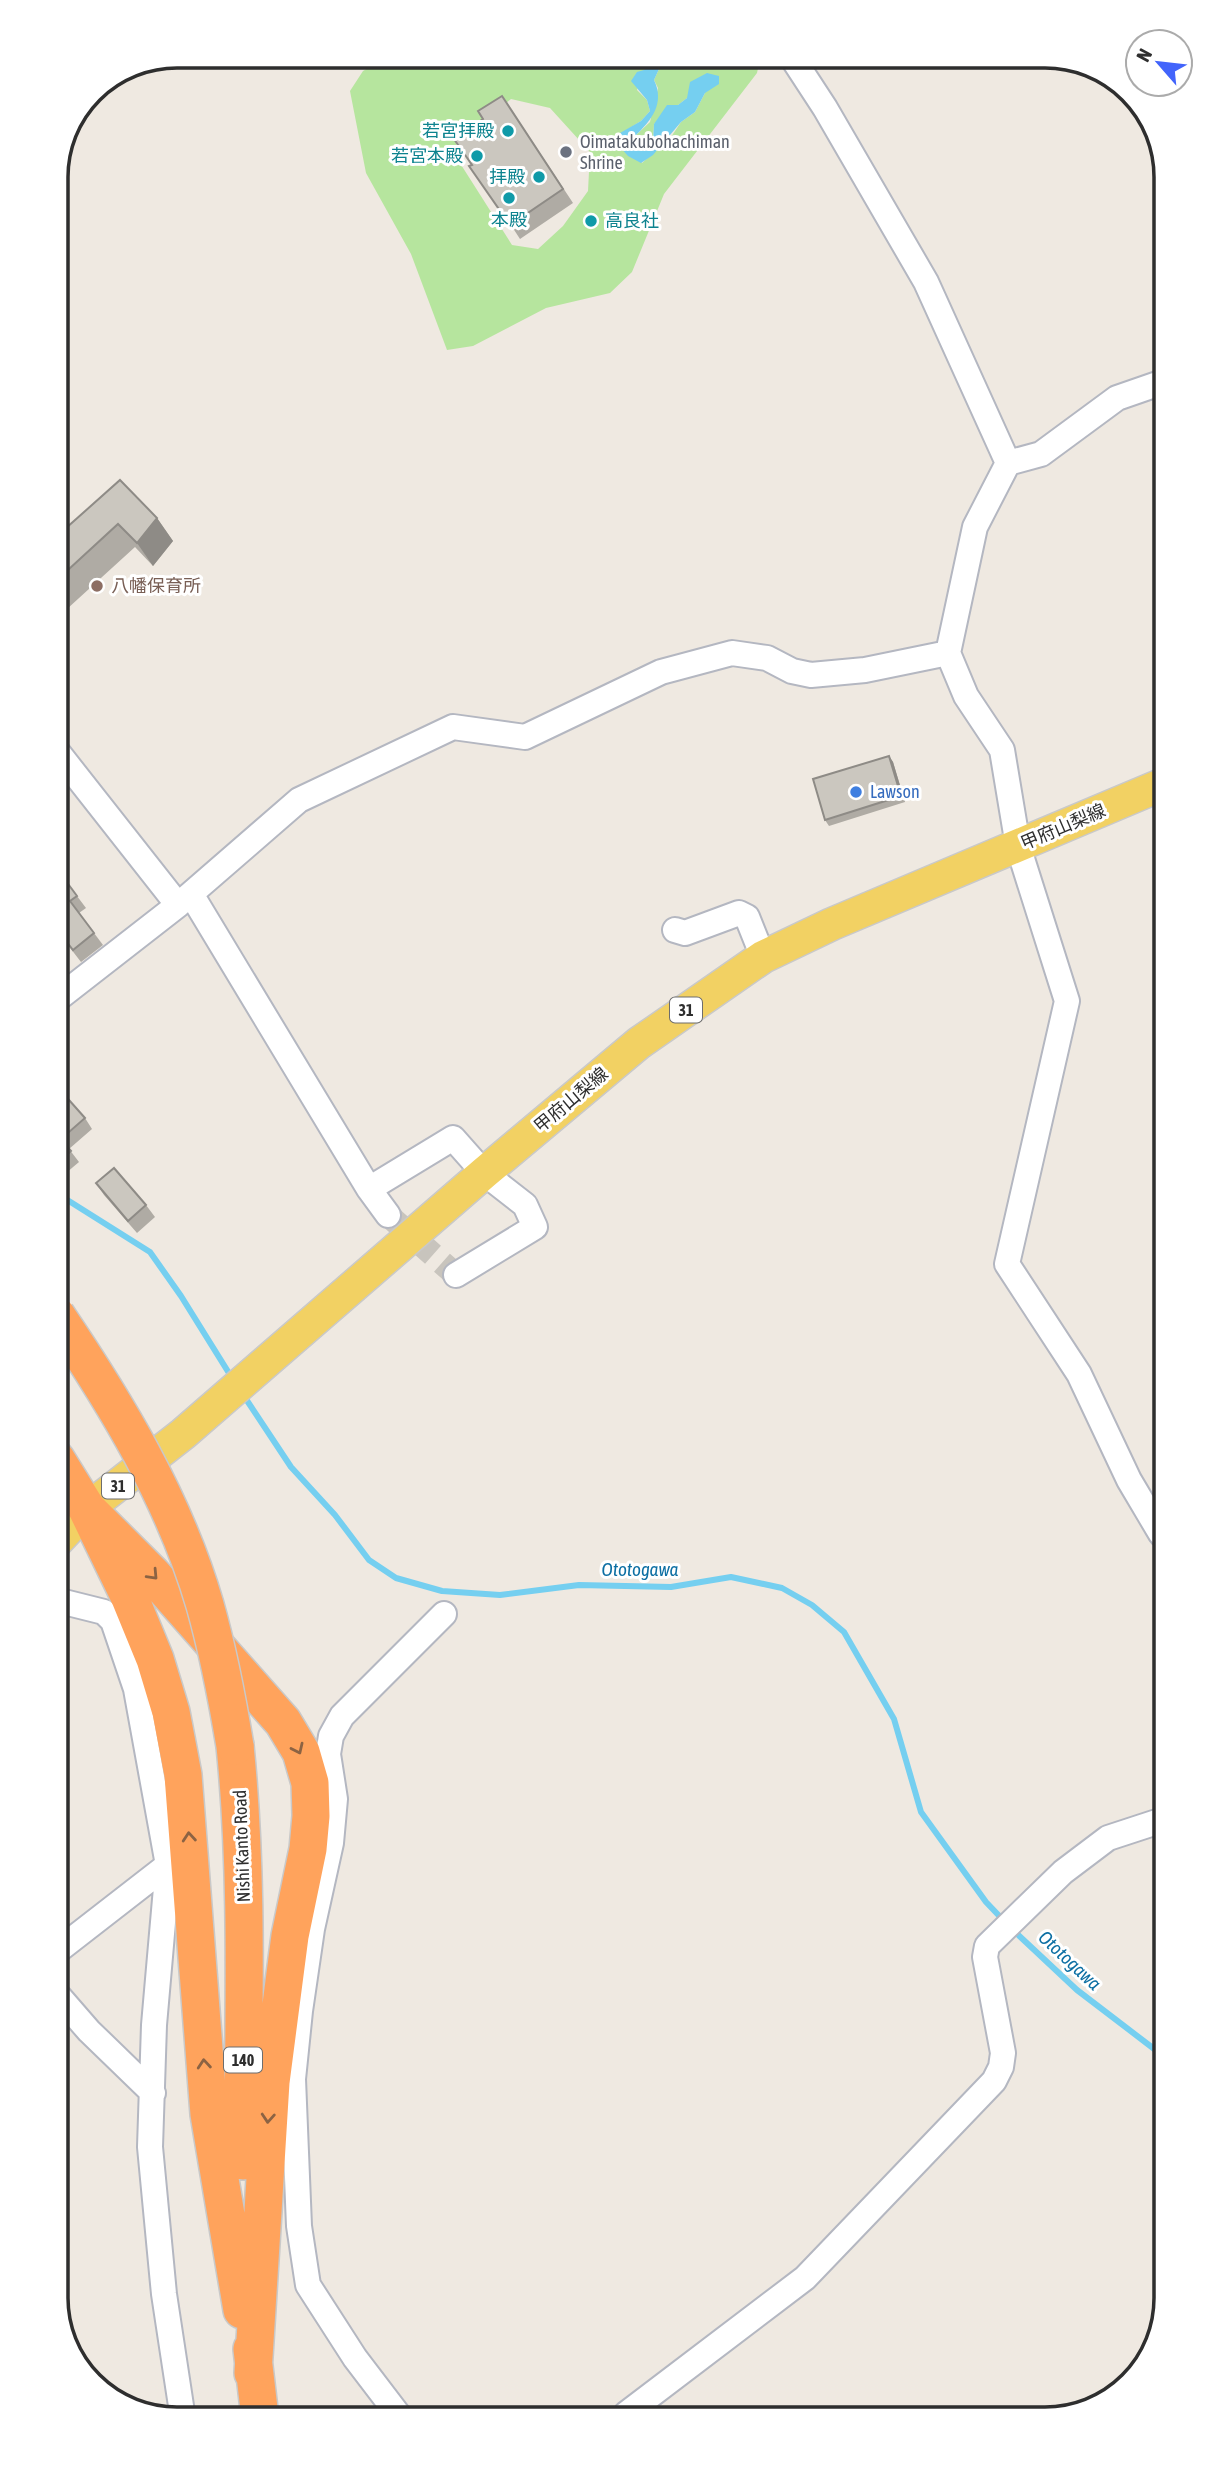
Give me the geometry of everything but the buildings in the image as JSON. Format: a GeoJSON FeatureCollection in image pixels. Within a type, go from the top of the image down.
{"type":"FeatureCollection","features":[{"type":"Feature","properties":{"kind":"highway","name":"Nishi Kanto Road"},"geometry":{"type":"LineString","coordinates":[[68,1333],[121,1415],[155,1478],[181,1537],[204,1603],[222,1672],[235,1746],[242,1814],[243,2182],[253,2373],[258,2407]]}},
{"type":"Feature","properties":{"kind":"highway"},"geometry":{"type":"LineString","coordinates":[[68,1479],[87,1510],[135,1610],[155,1659],[174,1724],[183,1775],[188,1828],[200,2022],[209,2114],[253,2373]]}},
{"type":"Feature","properties":{"kind":"highway"},"geometry":{"type":"LineString","coordinates":[[87,1510],[152,1574],[283,1723],[300,1752],[310,1783],[308,1849],[290,1936],[271,2082],[253,2373]]}},
{"type":"Feature","properties":{"kind":"main road","name":"甲府山梨線"},"geometry":{"type":"LineString","coordinates":[[68,1530],[87,1510],[183,1434],[484,1173],[639,1043],[763,957],[832,924],[1154,788]]}},
{"type":"Feature","properties":{"kind":"street"},"geometry":{"type":"LineString","coordinates":[[799,68],[926,282],[1008,463]]}},
{"type":"Feature","properties":{"kind":"street"},"geometry":{"type":"LineString","coordinates":[[1154,385],[1117,398],[1041,454],[1008,463],[975,527],[948,653],[966,696],[1002,750],[1018,846],[1067,1001],[1007,1264],[1079,1374],[1129,1480],[1154,1522]]}},
{"type":"Feature","properties":{"kind":"street"},"geometry":{"type":"LineString","coordinates":[[68,991],[185,900],[299,800],[453,727],[525,737],[661,672],[732,653],[767,658],[792,671],[811,675],[865,670],[948,653]]}},
{"type":"Feature","properties":{"kind":"street"},"geometry":{"type":"LineString","coordinates":[[68,764],[185,900],[388,1215]]}},
{"type":"Feature","properties":{"kind":"street"},"geometry":{"type":"LineString","coordinates":[[675,930],[685,933],[739,913],[747,917],[763,957]]}},
{"type":"Feature","properties":{"kind":"street"},"geometry":{"type":"LineString","coordinates":[[369,1189],[453,1138],[484,1173],[525,1205],[536,1227],[456,1276]]}},
{"type":"Feature","properties":{"kind":"street"},"geometry":{"type":"LineString","coordinates":[[68,1603],[104,1612],[113,1621],[136,1689],[168,1865],[154,2025],[150,2147],[164,2294],[181,2407]]}},
{"type":"Feature","properties":{"kind":"street"},"geometry":{"type":"LineString","coordinates":[[392,2407],[355,2358],[308,2286],[299,2226],[293,2078],[312,1929],[331,1843],[335,1799],[328,1754],[331,1737],[342,1716],[444,1614]]}},
{"type":"Feature","properties":{"kind":"street"},"geometry":{"type":"LineString","coordinates":[[635,2407],[805,2278],[994,2081],[1001,2067],[1003,2053],[985,1957],[987,1947],[1063,1872],[1108,1838],[1154,1823]]}},
{"type":"Feature","properties":{"kind":"street"},"geometry":{"type":"LineString","coordinates":[[68,1943],[168,1865]]}},
{"type":"Feature","properties":{"kind":"street"},"geometry":{"type":"LineString","coordinates":[[68,2007],[152,2093]]}},
{"type":"Feature","properties":{"kind":"green space"},"geometry":{"type":"Polygon","coordinates":[[[368,68],[647,68],[637,90],[647,100],[650,111],[641,121],[620,134],[642,163],[671,137],[681,122],[695,112],[705,93],[687,98],[654,124],[653,142],[643,151],[633,146],[635,136],[650,122],[658,88],[654,80],[659,69],[758,68],[757,73],[664,194],[632,272],[610,293],[546,308],[473,346],[447,350],[411,254],[366,173],[350,91],[363,71],[368,68]],[[511,99],[451,149],[512,245],[538,249],[563,226],[588,191],[590,152],[550,108],[511,99]]]}},
{"type":"Feature","properties":{"kind":"water"},"geometry":{"type":"Polygon","coordinates":[[[660,68],[654,80],[658,96],[655,111],[635,136],[634,146],[642,151],[653,142],[654,124],[667,105],[678,105],[687,98],[690,82],[707,73],[719,76],[719,84],[705,93],[695,112],[681,122],[653,155],[641,163],[628,156],[620,147],[620,133],[641,121],[650,111],[647,100],[631,81],[637,72],[660,68]]]}},
{"type":"Feature","properties":{"kind":"waterway","name":"Ototogawa"},"geometry":{"type":"LineString","coordinates":[[68,1200],[150,1252],[232,1378]]}},
{"type":"Feature","properties":{"kind":"waterway","name":"Ototogawa"},"geometry":{"type":"LineString","coordinates":[[242,1393],[291,1467],[335,1515],[369,1560],[396,1578],[442,1591],[500,1595],[579,1585],[671,1587],[731,1577],[782,1588],[812,1605],[844,1632],[894,1719],[921,1812],[986,1902],[1005,1922]]}},
{"type":"Feature","properties":{"kind":"waterway","name":"Ototogawa"},"geometry":{"type":"LineString","coordinates":[[1013,1930],[1077,1990],[1154,2049]]}},
{"type":"Feature","properties":{"kind":"tunnel"},"geometry":{"type":"LineString","coordinates":[[388,1215],[456,1275]]}},
{"type":"Feature","properties":{"kind":"place","name":"若宮拝殿"},"geometry":{"type":"Point","coordinates":[508,131]}},
{"type":"Feature","properties":{"kind":"place","name":"Oimatakubohachiman Shrine"},"geometry":{"type":"Point","coordinates":[566,152]}},
{"type":"Feature","properties":{"kind":"place","name":"若宮本殿"},"geometry":{"type":"Point","coordinates":[477,156]}},
{"type":"Feature","properties":{"kind":"place","name":"拝殿"},"geometry":{"type":"Point","coordinates":[539,177]}},
{"type":"Feature","properties":{"kind":"place","name":"本殿"},"geometry":{"type":"Point","coordinates":[509,198]}},
{"type":"Feature","properties":{"kind":"place","name":"高良社"},"geometry":{"type":"Point","coordinates":[591,221]}},
{"type":"Feature","properties":{"kind":"place","name":"八幡保育所"},"geometry":{"type":"Point","coordinates":[97,586]}},
{"type":"Feature","properties":{"kind":"place","name":"Lawson"},"geometry":{"type":"Point","coordinates":[856,792]}}]}
